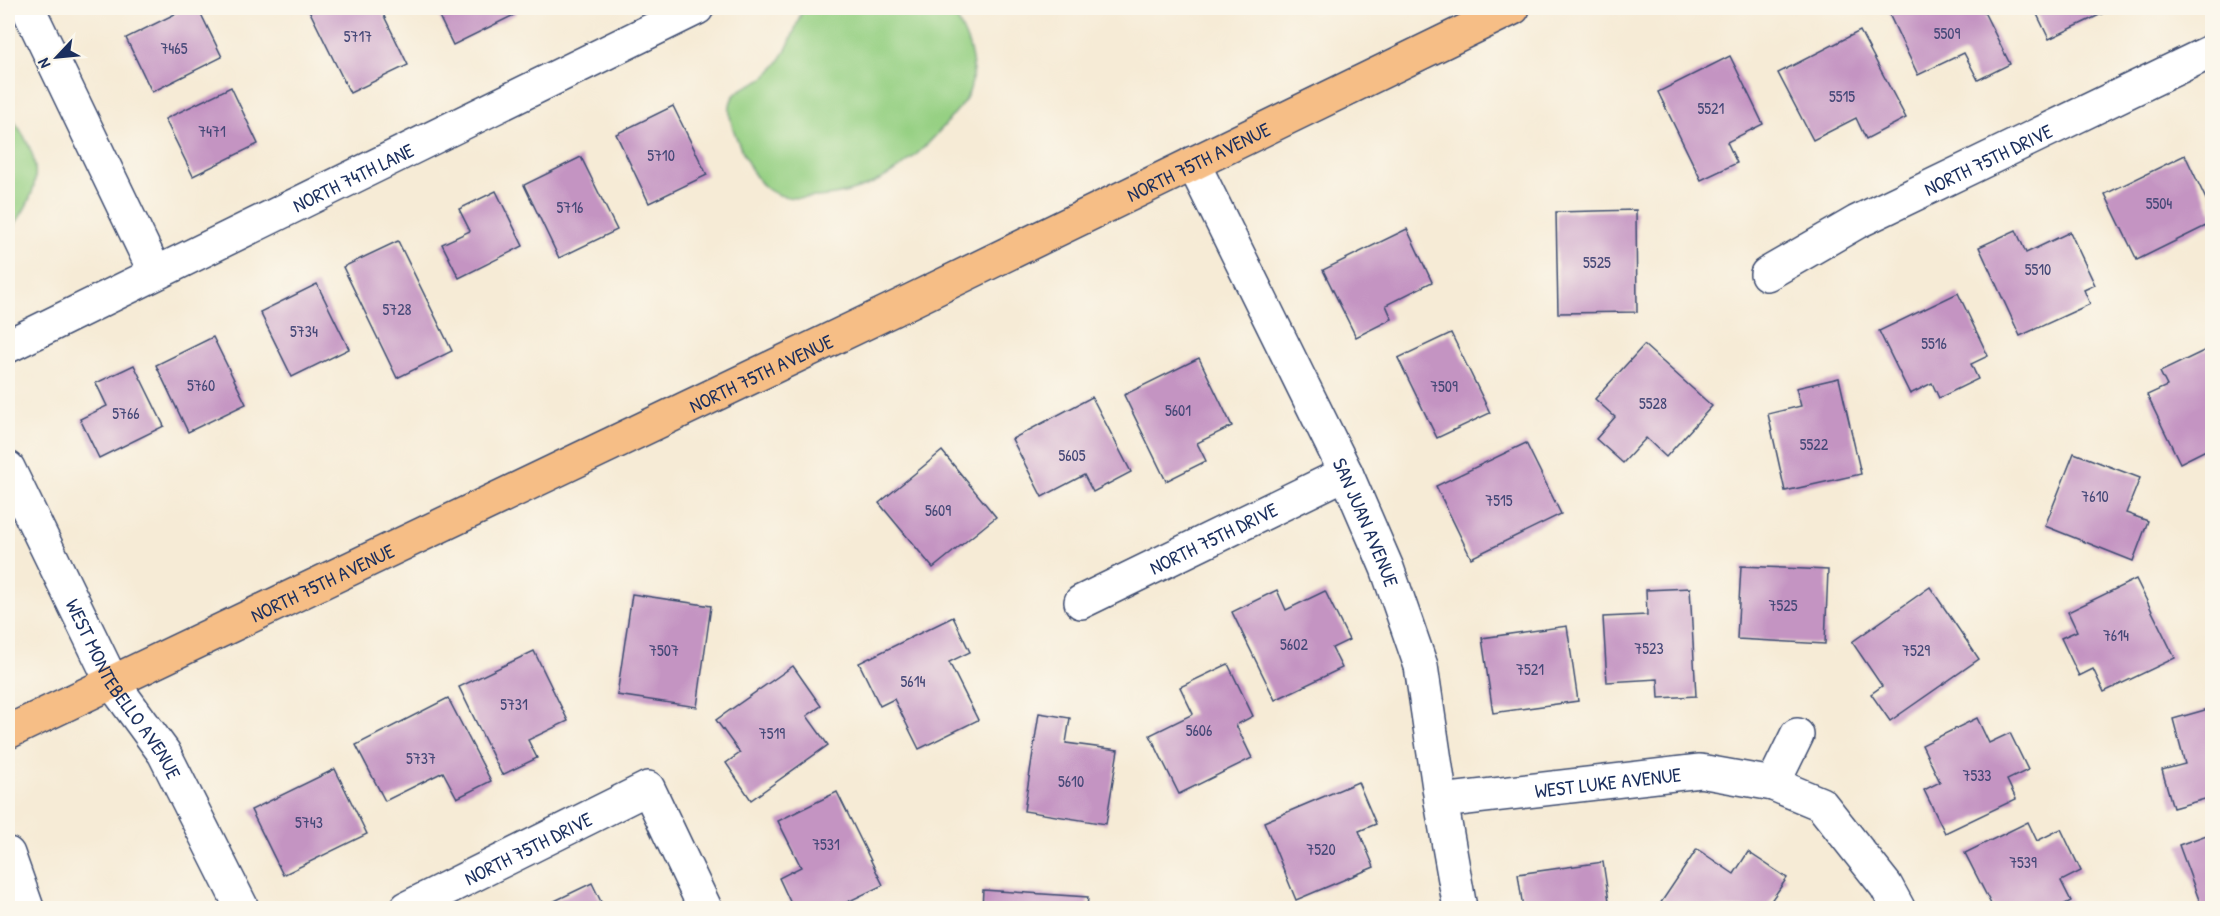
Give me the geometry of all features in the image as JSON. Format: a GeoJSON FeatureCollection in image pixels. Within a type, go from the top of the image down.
{"type":"FeatureCollection","features":[{"type":"Feature","properties":{"kind":"main road","name":"NORTH 75TH AVENUE"},"geometry":{"type":"LineString","coordinates":[[8,732],[890,311],[1503,10]]}},
{"type":"Feature","properties":{"kind":"street"},"geometry":{"type":"LineString","coordinates":[[28,8],[155,272]]}},
{"type":"Feature","properties":{"kind":"street","name":"NORTH 74TH LANE"},"geometry":{"type":"LineString","coordinates":[[8,346],[697,8]]}},
{"type":"Feature","properties":{"kind":"street","name":"NORTH 75TH DRIVE"},"geometry":{"type":"LineString","coordinates":[[1767,274],[1857,222],[2212,51]]}},
{"type":"Feature","properties":{"kind":"street","name":"SAN JUAN AVENUE"},"geometry":{"type":"LineString","coordinates":[[1193,163],[1346,472],[1387,568],[1421,666],[1460,909]]}},
{"type":"Feature","properties":{"kind":"street","name":"WEST MONTEBELLO AVENUE"},"geometry":{"type":"LineString","coordinates":[[8,468],[112,682],[164,753],[242,909]]}},
{"type":"Feature","properties":{"kind":"street","name":"NORTH 75TH DRIVE"},"geometry":{"type":"LineString","coordinates":[[1081,602],[1346,472]]}},
{"type":"Feature","properties":{"kind":"street"},"geometry":{"type":"LineString","coordinates":[[1773,784],[1797,735]]}},
{"type":"Feature","properties":{"kind":"street","name":"WEST LUKE AVENUE"},"geometry":{"type":"LineString","coordinates":[[1441,801],[1700,771],[1773,784],[1821,804],[1886,886],[1898,909]]}},
{"type":"Feature","properties":{"kind":"street","name":"NORTH 75TH DRIVE"},"geometry":{"type":"LineString","coordinates":[[407,909],[648,788],[705,909]]}},
{"type":"Feature","properties":{"kind":"street"},"geometry":{"type":"LineString","coordinates":[[8,854],[27,909]]}},
{"type":"Feature","properties":{"kind":"green space"},"geometry":{"type":"Polygon","coordinates":[[[803,8],[951,8],[961,26],[971,54],[973,75],[963,103],[922,149],[892,173],[857,189],[838,194],[792,198],[769,190],[756,177],[737,138],[730,107],[731,101],[738,92],[763,78],[780,60],[803,8]]]}},
{"type":"Feature","properties":{"kind":"green space"},"geometry":{"type":"Polygon","coordinates":[[[8,113],[28,144],[34,159],[35,173],[34,187],[29,202],[8,233],[8,113]]]}},
{"type":"Feature","properties":{"kind":"building"},"geometry":{"type":"Polygon","coordinates":[[[187,8],[198,8],[222,57],[152,92],[126,38],[187,8]]]}},
{"type":"Feature","properties":{"kind":"building"},"geometry":{"type":"Polygon","coordinates":[[[308,8],[380,8],[408,65],[350,93],[308,8]]]}},
{"type":"Feature","properties":{"kind":"building"},"geometry":{"type":"Polygon","coordinates":[[[435,8],[513,8],[516,14],[453,45],[435,8]]]}},
{"type":"Feature","properties":{"kind":"building"},"geometry":{"type":"Polygon","coordinates":[[[1901,8],[1982,8],[2010,64],[1978,80],[1964,53],[1918,75],[1889,14],[1901,8]]]}},
{"type":"Feature","properties":{"kind":"building"},"geometry":{"type":"Polygon","coordinates":[[[2034,8],[2114,8],[2049,39],[2034,8]]]}},
{"type":"Feature","properties":{"kind":"building"},"geometry":{"type":"Polygon","coordinates":[[[1860,31],[1906,118],[1866,139],[1856,118],[1813,140],[1778,73],[1860,31]]]}},
{"type":"Feature","properties":{"kind":"building"},"geometry":{"type":"Polygon","coordinates":[[[1730,56],[1763,124],[1727,142],[1737,163],[1701,180],[1658,92],[1730,56]]]}},
{"type":"Feature","properties":{"kind":"building"},"geometry":{"type":"Polygon","coordinates":[[[231,87],[258,144],[193,176],[165,119],[231,87]]]}},
{"type":"Feature","properties":{"kind":"building"},"geometry":{"type":"Polygon","coordinates":[[[673,106],[707,175],[649,203],[616,134],[673,106]]]}},
{"type":"Feature","properties":{"kind":"building"},"geometry":{"type":"Polygon","coordinates":[[[2185,155],[2212,212],[2212,223],[2137,260],[2105,194],[2185,155]]]}},
{"type":"Feature","properties":{"kind":"building"},"geometry":{"type":"Polygon","coordinates":[[[581,157],[617,230],[559,258],[524,185],[581,157]]]}},
{"type":"Feature","properties":{"kind":"building"},"geometry":{"type":"Polygon","coordinates":[[[496,191],[523,246],[459,278],[442,244],[470,231],[459,209],[496,191]]]}},
{"type":"Feature","properties":{"kind":"building"},"geometry":{"type":"Polygon","coordinates":[[[1636,210],[1637,312],[1558,313],[1556,212],[1636,210]]]}},
{"type":"Feature","properties":{"kind":"building"},"geometry":{"type":"Polygon","coordinates":[[[1407,229],[1432,282],[1386,305],[1392,319],[1356,337],[1323,270],[1407,229]]]}},
{"type":"Feature","properties":{"kind":"building"},"geometry":{"type":"Polygon","coordinates":[[[2016,230],[2026,253],[2070,232],[2095,285],[2084,290],[2090,304],[2020,336],[1979,247],[2016,230]]]}},
{"type":"Feature","properties":{"kind":"building"},"geometry":{"type":"Polygon","coordinates":[[[398,241],[452,351],[397,378],[343,267],[398,241]]]}},
{"type":"Feature","properties":{"kind":"building"},"geometry":{"type":"Polygon","coordinates":[[[317,284],[349,349],[292,377],[260,312],[317,284]]]}},
{"type":"Feature","properties":{"kind":"building"},"geometry":{"type":"Polygon","coordinates":[[[1958,293],[1988,356],[1971,364],[1978,379],[1939,398],[1932,383],[1910,394],[1879,331],[1958,293]]]}},
{"type":"Feature","properties":{"kind":"building"},"geometry":{"type":"Polygon","coordinates":[[[1451,333],[1490,413],[1437,438],[1398,358],[1451,333]]]}},
{"type":"Feature","properties":{"kind":"building"},"geometry":{"type":"Polygon","coordinates":[[[213,337],[246,404],[188,432],[156,365],[213,337]]]}},
{"type":"Feature","properties":{"kind":"building"},"geometry":{"type":"Polygon","coordinates":[[[1644,345],[1712,406],[1666,457],[1646,438],[1623,463],[1596,439],[1615,417],[1595,399],[1644,345]]]}},
{"type":"Feature","properties":{"kind":"building"},"geometry":{"type":"Polygon","coordinates":[[[2212,347],[2212,447],[2180,463],[2147,395],[2167,386],[2160,372],[2212,347]]]}},
{"type":"Feature","properties":{"kind":"building"},"geometry":{"type":"Polygon","coordinates":[[[1199,358],[1232,426],[1197,443],[1206,461],[1166,481],[1124,395],[1199,358]]]}},
{"type":"Feature","properties":{"kind":"building"},"geometry":{"type":"Polygon","coordinates":[[[134,365],[164,426],[99,458],[80,419],[107,406],[96,383],[134,365]]]}},
{"type":"Feature","properties":{"kind":"building"},"geometry":{"type":"Polygon","coordinates":[[[1839,378],[1861,474],[1785,491],[1768,414],[1801,406],[1796,388],[1839,378]]]}},
{"type":"Feature","properties":{"kind":"building"},"geometry":{"type":"Polygon","coordinates":[[[1092,397],[1131,472],[1093,492],[1084,475],[1042,497],[1012,439],[1092,397]]]}},
{"type":"Feature","properties":{"kind":"building"},"geometry":{"type":"Polygon","coordinates":[[[1526,443],[1561,514],[1471,558],[1436,486],[1526,443]]]}},
{"type":"Feature","properties":{"kind":"building"},"geometry":{"type":"Polygon","coordinates":[[[942,451],[996,517],[933,568],[879,503],[942,451]]]}},
{"type":"Feature","properties":{"kind":"building"},"geometry":{"type":"Polygon","coordinates":[[[2074,453],[2140,478],[2126,513],[2148,521],[2133,561],[2045,526],[2074,453]]]}},
{"type":"Feature","properties":{"kind":"building"},"geometry":{"type":"Polygon","coordinates":[[[1741,566],[1828,570],[1825,644],[1737,639],[1741,566]]]}},
{"type":"Feature","properties":{"kind":"building"},"geometry":{"type":"Polygon","coordinates":[[[2136,579],[2175,658],[2104,692],[2093,669],[2079,676],[2061,638],[2077,631],[2068,612],[2136,579]]]}},
{"type":"Feature","properties":{"kind":"building"},"geometry":{"type":"Polygon","coordinates":[[[1930,587],[1979,659],[1890,721],[1871,694],[1882,686],[1852,642],[1930,587]]]}},
{"type":"Feature","properties":{"kind":"building"},"geometry":{"type":"Polygon","coordinates":[[[1690,588],[1696,696],[1659,698],[1658,679],[1607,682],[1603,617],[1647,615],[1646,590],[1690,588]]]}},
{"type":"Feature","properties":{"kind":"building"},"geometry":{"type":"Polygon","coordinates":[[[1277,590],[1286,610],[1325,591],[1349,640],[1332,648],[1342,668],[1275,700],[1232,612],[1277,590]]]}},
{"type":"Feature","properties":{"kind":"building"},"geometry":{"type":"Polygon","coordinates":[[[632,594],[711,606],[697,707],[617,695],[632,594]]]}},
{"type":"Feature","properties":{"kind":"building"},"geometry":{"type":"Polygon","coordinates":[[[953,617],[970,652],[949,662],[978,720],[919,749],[894,699],[880,706],[859,663],[953,617]]]}},
{"type":"Feature","properties":{"kind":"building"},"geometry":{"type":"Polygon","coordinates":[[[1567,626],[1578,701],[1493,713],[1482,638],[1567,626]]]}},
{"type":"Feature","properties":{"kind":"building"},"geometry":{"type":"Polygon","coordinates":[[[534,651],[568,721],[528,740],[537,758],[502,775],[459,687],[534,651]]]}},
{"type":"Feature","properties":{"kind":"building"},"geometry":{"type":"Polygon","coordinates":[[[1228,664],[1253,716],[1236,725],[1252,758],[1179,794],[1150,735],[1193,714],[1180,687],[1228,664]]]}},
{"type":"Feature","properties":{"kind":"building"},"geometry":{"type":"Polygon","coordinates":[[[793,666],[821,706],[807,716],[828,745],[751,800],[726,763],[740,753],[716,720],[793,666]]]}},
{"type":"Feature","properties":{"kind":"building"},"geometry":{"type":"Polygon","coordinates":[[[448,698],[491,781],[457,798],[443,772],[385,801],[356,745],[448,698]]]}},
{"type":"Feature","properties":{"kind":"building"},"geometry":{"type":"Polygon","coordinates":[[[2212,708],[2212,797],[2173,808],[2162,770],[2185,764],[2173,719],[2212,708]]]}},
{"type":"Feature","properties":{"kind":"building"},"geometry":{"type":"Polygon","coordinates":[[[1039,713],[1070,718],[1066,743],[1118,750],[1106,824],[1024,811],[1039,713]]]}},
{"type":"Feature","properties":{"kind":"building"},"geometry":{"type":"Polygon","coordinates":[[[1977,718],[1989,743],[2010,733],[2028,770],[2007,780],[2016,799],[1945,833],[1924,790],[1940,782],[1922,745],[1977,718]]]}},
{"type":"Feature","properties":{"kind":"building"},"geometry":{"type":"Polygon","coordinates":[[[335,769],[367,834],[283,875],[251,810],[335,769]]]}},
{"type":"Feature","properties":{"kind":"building"},"geometry":{"type":"Polygon","coordinates":[[[1358,782],[1376,824],[1359,831],[1374,867],[1296,900],[1264,822],[1358,782]]]}},
{"type":"Feature","properties":{"kind":"building"},"geometry":{"type":"Polygon","coordinates":[[[837,792],[883,885],[835,908],[793,908],[779,878],[801,867],[778,821],[837,792]]]}},
{"type":"Feature","properties":{"kind":"building"},"geometry":{"type":"Polygon","coordinates":[[[2028,822],[2037,841],[2061,829],[2081,871],[2061,881],[2071,901],[2057,908],[1993,908],[1965,853],[2028,822]]]}},
{"type":"Feature","properties":{"kind":"building"},"geometry":{"type":"Polygon","coordinates":[[[2212,833],[2212,908],[2202,908],[2179,845],[2212,833]]]}},
{"type":"Feature","properties":{"kind":"building"},"geometry":{"type":"Polygon","coordinates":[[[1697,849],[1734,874],[1748,852],[1787,878],[1766,908],[1667,908],[1660,904],[1697,849]]]}},
{"type":"Feature","properties":{"kind":"building"},"geometry":{"type":"Polygon","coordinates":[[[1603,862],[1610,908],[1523,908],[1518,874],[1603,862]]]}},
{"type":"Feature","properties":{"kind":"building"},"geometry":{"type":"Polygon","coordinates":[[[592,883],[604,908],[540,908],[592,883]]]}},
{"type":"Feature","properties":{"kind":"building"},"geometry":{"type":"Polygon","coordinates":[[[983,890],[1088,897],[1087,908],[982,908],[983,890]]]}}]}
